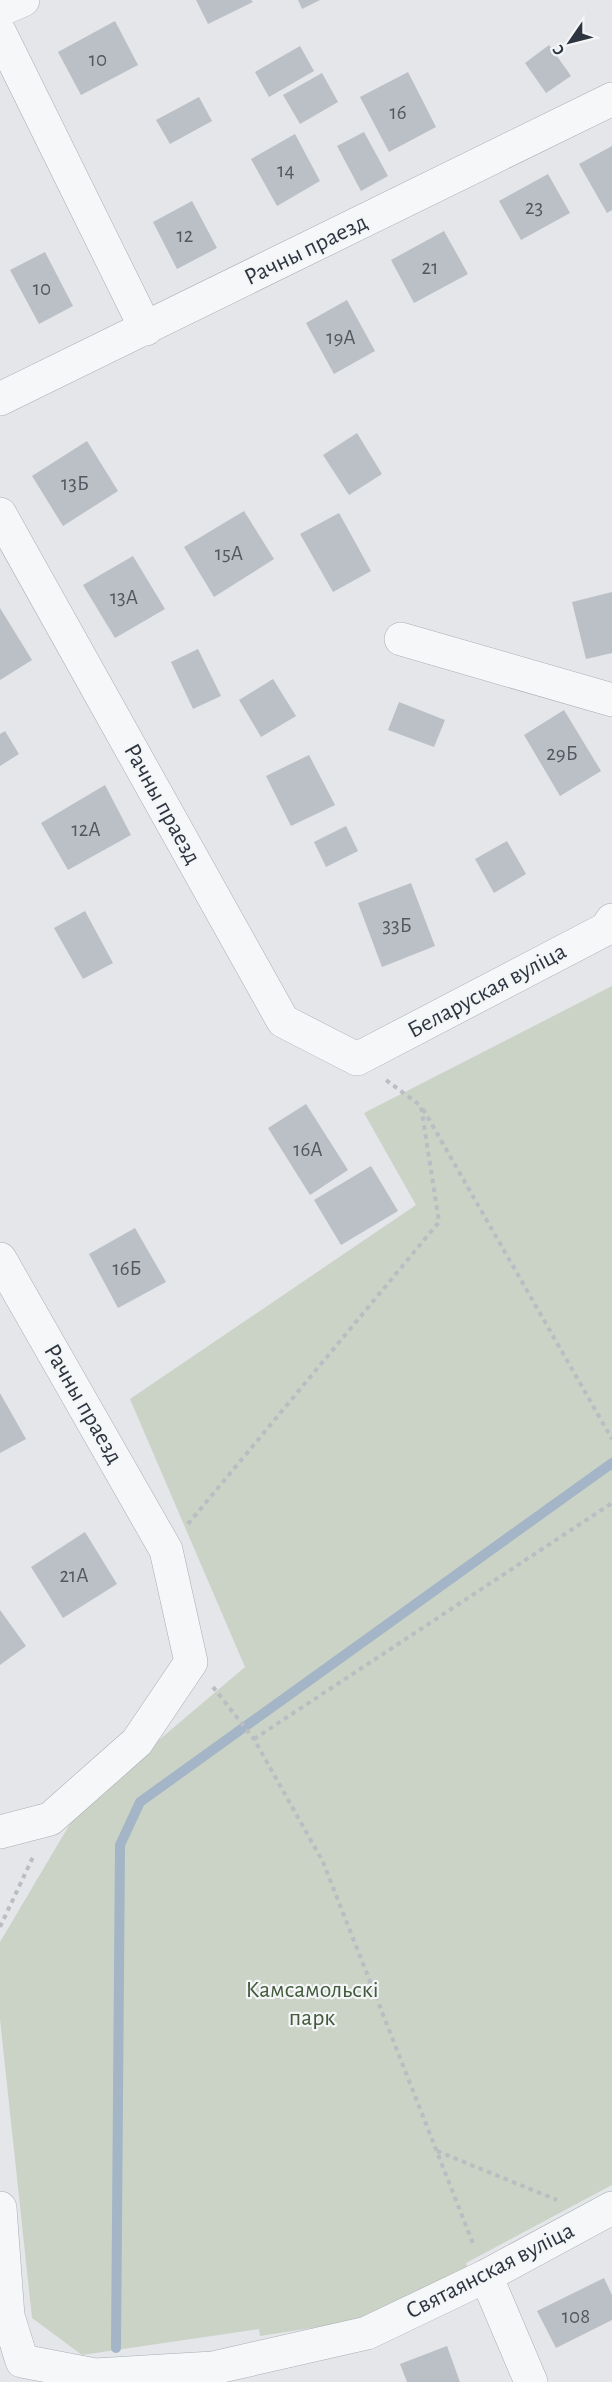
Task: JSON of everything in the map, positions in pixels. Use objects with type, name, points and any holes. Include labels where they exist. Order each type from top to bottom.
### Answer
[{"type":"street","points":[[0,10],[23,0]]},
{"type":"street","points":[[0,33],[146,328]]},
{"type":"street","name":"Рачны праезд","points":[[0,399],[612,99]]},
{"type":"street","name":"Рачны праезд","points":[[0,514],[284,1021],[357,1059]]},
{"type":"street","points":[[401,639],[612,700]]},
{"type":"street","name":"Беларуская вуліца","points":[[357,1059],[606,929],[612,920]]},
{"type":"street","name":"Рачны праезд","points":[[0,1259],[166,1550],[191,1662],[137,1742],[50,1819]]},
{"type":"street","points":[[0,1832],[50,1819]]},
{"type":"street","name":"Святаянская вуліца","points":[[0,2208],[9,2316],[22,2361],[95,2375],[213,2368],[367,2334],[486,2276],[604,2212]]},
{"type":"street","points":[[486,2276],[531,2382]]},
{"type":"path","points":[[357,1059],[421,1106],[612,1438]]},
{"type":"path","points":[[166,1550],[439,1222],[421,1106]]},
{"type":"path","points":[[254,1739],[612,1503]]},
{"type":"path","points":[[237,1715],[254,1739],[323,1862],[486,2276]]},
{"type":"path","points":[[0,1927],[50,1819]]},
{"type":"path","points":[[436,2150],[604,2212]]},
{"type":"green space","name":"Камсамольскі парк","points":[[612,986],[612,2185],[466,2263],[468,2269],[363,2320],[260,2336],[259,2329],[82,2355],[32,2318],[0,2019],[0,1942],[80,1807],[245,1667],[130,1399],[416,1205],[364,1113]]},
{"type":"building","points":[[196,0],[251,0],[253,2],[208,24]]},
{"type":"building","points":[[298,0],[320,0],[302,9]]},
{"type":"building","points":[[115,21],[138,65],[81,95],[58,52]]},
{"type":"building","points":[[549,45],[571,76],[546,93],[525,63]]},
{"type":"building","points":[[300,46],[314,71],[269,97],[255,72]]},
{"type":"building","points":[[408,72],[436,127],[389,152],[360,97]]},
{"type":"building","points":[[322,73],[338,102],[300,124],[283,95]]},
{"type":"building","points":[[199,97],[212,121],[170,144],[156,120]]},
{"type":"building","points":[[364,132],[388,176],[361,191],[337,146]]},
{"type":"building","points":[[295,134],[320,181],[277,206],[251,159]]},
{"type":"building","points":[[612,146],[612,210],[607,213],[579,164]]},
{"type":"building","points":[[548,174],[570,213],[521,240],[499,201]]},
{"type":"building","points":[[192,201],[217,248],[177,269],[153,222]]},
{"type":"building","points":[[444,231],[468,274],[414,303],[391,260]]},
{"type":"building","points":[[45,252],[73,306],[39,324],[10,270]]},
{"type":"building","points":[[347,300],[375,351],[334,374],[306,323]]},
{"type":"building","points":[[357,433],[382,474],[349,495],[323,455]]},
{"type":"building","points":[[87,441],[118,491],[63,526],[32,476]]},
{"type":"building","points":[[244,511],[274,559],[214,597],[184,547]]},
{"type":"building","points":[[339,513],[371,571],[333,592],[300,534]]},
{"type":"building","points":[[133,556],[165,609],[115,638],[83,585]]},
{"type":"building","points":[[612,592],[612,653],[586,659],[572,602]]},
{"type":"building","points":[[0,608],[32,660],[0,680]]},
{"type":"building","points":[[198,649],[221,696],[193,709],[171,662]]},
{"type":"building","points":[[273,679],[296,716],[261,737],[239,700]]},
{"type":"building","points":[[399,702],[445,720],[434,747],[388,730]]},
{"type":"building","points":[[564,710],[601,771],[560,796],[524,735]]},
{"type":"building","points":[[5,731],[19,754],[0,766],[0,734]]},
{"type":"building","points":[[309,755],[335,805],[291,826],[266,776]]},
{"type":"building","points":[[105,785],[131,835],[68,870],[41,823]]},
{"type":"building","points":[[346,826],[358,851],[326,867],[314,842]]},
{"type":"building","points":[[507,841],[526,874],[494,893],[475,859]]},
{"type":"building","points":[[411,883],[435,946],[382,967],[358,903]]},
{"type":"building","points":[[85,911],[113,963],[83,979],[54,928]]},
{"type":"building","points":[[306,1104],[348,1170],[310,1195],[268,1128]]},
{"type":"building","points":[[371,1166],[398,1211],[341,1245],[314,1200]]},
{"type":"building","points":[[135,1228],[166,1282],[118,1308],[89,1254]]},
{"type":"building","points":[[0,1393],[26,1439],[0,1453]]},
{"type":"building","points":[[85,1532],[117,1584],[63,1618],[31,1567]]},
{"type":"building","points":[[0,1610],[26,1646],[0,1665]]},
{"type":"building","points":[[604,2278],[612,2295],[612,2320],[556,2348],[537,2311]]},
{"type":"building","points":[[447,2346],[460,2382],[407,2382],[400,2364]]},
{"type":"waterway","points":[[116,2348],[120,1845],[140,1802],[612,1463]]}]
